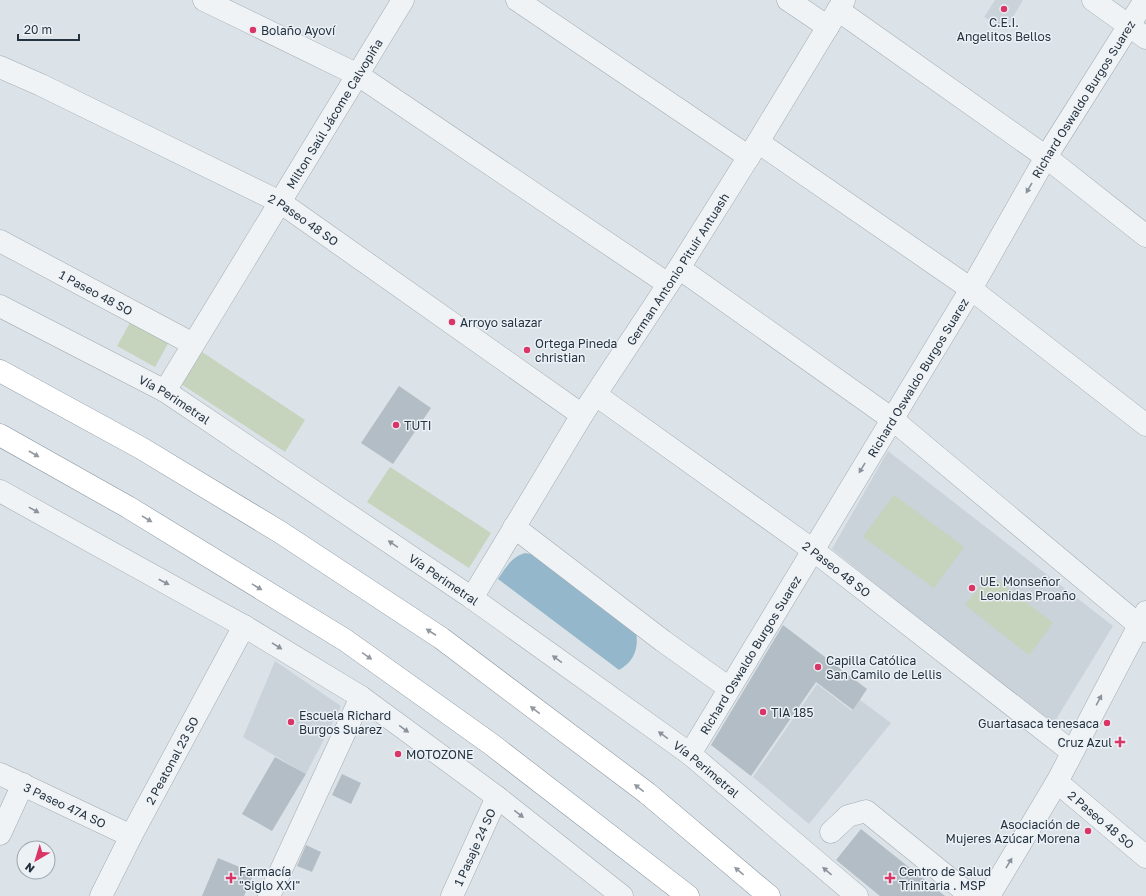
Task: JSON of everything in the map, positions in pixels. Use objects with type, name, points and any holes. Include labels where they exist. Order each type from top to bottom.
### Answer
[{"type":"highway","points":[[0,371],[141,448],[280,532],[440,638],[646,794],[769,896]]},
{"type":"highway","points":[[0,435],[128,507],[344,640],[491,744],[688,896]]},
{"type":"street","points":[[204,0],[358,75],[673,276],[892,419],[1144,622],[1057,782],[989,896]]},
{"type":"street","name":"Milton Saúl Jácome Calvopiña","points":[[165,391],[403,0]]},
{"type":"street","points":[[516,0],[971,289],[1146,425]]},
{"type":"street","points":[[788,0],[836,12],[1046,157],[1146,236]]},
{"type":"street","points":[[1093,0],[1138,32]]},
{"type":"street","name":"Richard Oswaldo Burgos Suarez","points":[[690,754],[971,289],[1046,157],[1138,32],[1145,0]]},
{"type":"street","name":"German Antonio Pituir Antuash","points":[[472,598],[582,415],[754,150],[836,12]]},
{"type":"street","name":"2 Paseo 48 SO","points":[[0,67],[41,85],[280,202],[582,415]]},
{"type":"street","name":"1 Paseo 48 SO","points":[[0,241],[193,344]]},
{"type":"street","name":"Vía Perimetral","points":[[0,306],[165,391],[472,598],[690,754],[857,896]]},
{"type":"street","name":"2 Paseo 48 SO","points":[[596,395],[813,550],[1072,752]]},
{"type":"street","points":[[1,494],[244,626],[361,697],[497,797],[621,895]]},
{"type":"street","points":[[514,527],[663,641],[729,688]]},
{"type":"street","name":"2 Peatonal 23 SO","points":[[101,896],[131,836],[244,626]]},
{"type":"street","points":[[269,896],[361,697]]},
{"type":"street","name":"3 Paseo 47A SO","points":[[0,774],[131,836]]},
{"type":"street","name":"2 Paseo 48 SO","points":[[1057,782],[1146,857]]},
{"type":"street","points":[[0,834],[23,784]]},
{"type":"street","name":"1 Pasaje 24 SO","points":[[452,896],[497,797]]},
{"type":"street","points":[[831,832],[848,816],[866,811],[971,896]]},
{"type":"shaded area","name":"C.E.I. Angelitos Bellos","points":[[995,0],[1023,0],[1006,29],[984,17]]},
{"type":"shaded area","name":"UE. Monseñor Leonidas Proaño","points":[[888,451],[1113,626],[1052,726],[832,549]]},
{"type":"shaded area","name":"Escuela Richard Burgos Suarez","points":[[275,661],[341,706],[306,774],[243,737]]},
{"type":"shaded area","points":[[817,684],[852,711],[860,700],[891,723],[809,824],[753,777]]},
{"type":"green space","points":[[132,319],[170,340],[155,367],[117,346]]},
{"type":"green space","points":[[202,352],[305,420],[285,452],[181,384]]},
{"type":"green space","points":[[390,467],[491,533],[469,568],[367,502]]},
{"type":"green space","points":[[894,495],[964,547],[934,588],[863,537]]},
{"type":"green space","points":[[990,574],[1053,623],[1029,655],[965,605]]},
{"type":"water","points":[[525,553],[536,555],[636,632],[636,649],[632,659],[624,667],[619,670],[498,579],[512,560]]},
{"type":"building","name":"TUTI","points":[[399,386],[431,408],[393,464],[361,443]]},
{"type":"building","name":"TIA 185","points":[[783,625],[867,689],[853,710],[816,682],[751,776],[711,745]]},
{"type":"building","points":[[275,757],[306,774],[272,831],[242,814]]},
{"type":"building","points":[[342,774],[361,783],[351,804],[332,795]]},
{"type":"building","name":"Centro de Salud Trinitaria . MSP","points":[[861,829],[945,896],[880,896],[836,860]]},
{"type":"building","points":[[306,845],[321,852],[312,872],[297,866]]},
{"type":"building","name":"Farmacía \"Siglo XXI\"","points":[[218,858],[254,873],[244,896],[202,896]]},
{"type":"place","name":"C.E.I. Angelitos Bellos","points":[[1004,9]]},
{"type":"place","name":"Bolaño Ayoví","points":[[253,30]]},
{"type":"place","name":"Arroyo salazar","points":[[452,322]]},
{"type":"place","name":"Ortega Pineda christian","points":[[527,350]]},
{"type":"place","name":"TUTI","points":[[396,425]]},
{"type":"place","name":"UE. Monseñor Leonidas Proaño","points":[[972,588]]},
{"type":"place","name":"Capilla Católica San Camilo de Lellis","points":[[818,667]]},
{"type":"place","name":"TIA 185","points":[[763,712]]},
{"type":"place","name":"Escuela Richard Burgos Suarez","points":[[291,722]]},
{"type":"place","name":"Guartasaca tenesaca","points":[[1107,723]]},
{"type":"place","name":"Cruz Azul","points":[[1120,742]]},
{"type":"place","name":"MOTOZONE","points":[[398,754]]},
{"type":"place","name":"Asociación de Mujeres Azúcar Morena","points":[[1088,831]]},
{"type":"place","name":"Farmacía \"Siglo XXI\"","points":[[231,878]]},
{"type":"place","name":"Centro de Salud Trinitaria . MSP","points":[[890,878]]}]
